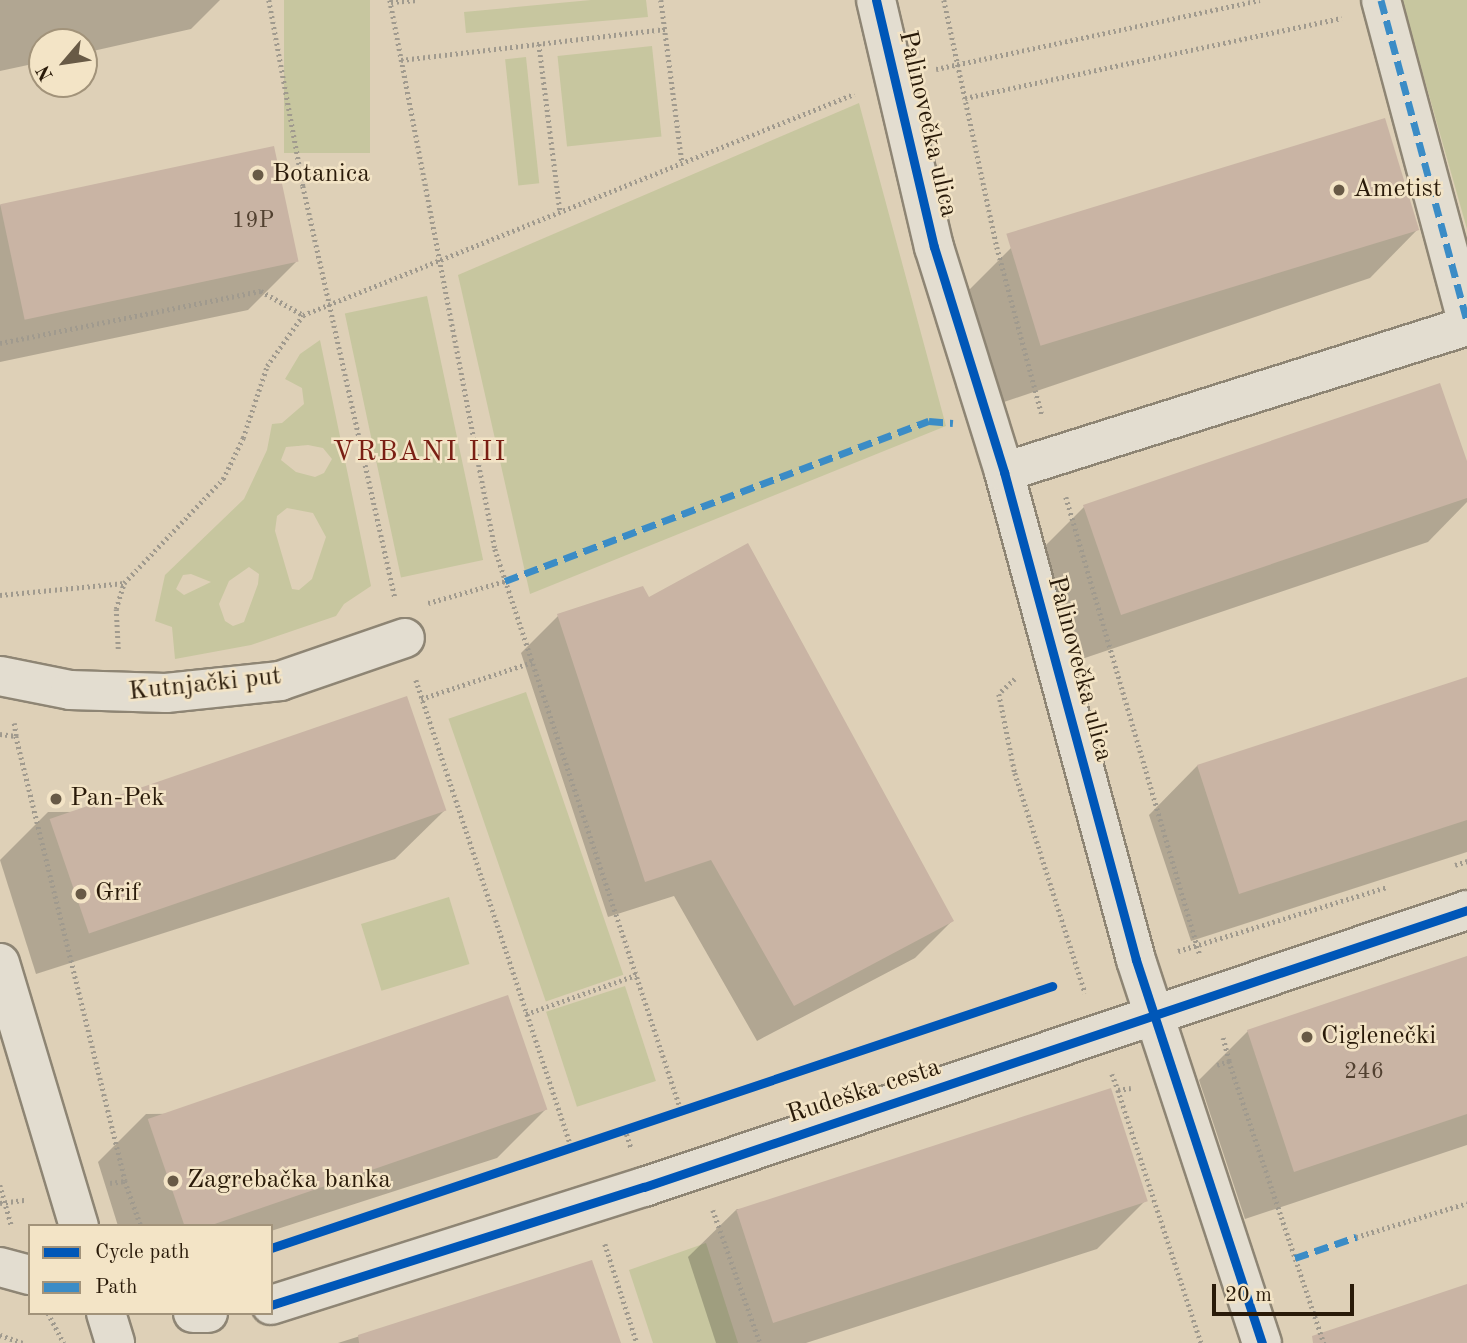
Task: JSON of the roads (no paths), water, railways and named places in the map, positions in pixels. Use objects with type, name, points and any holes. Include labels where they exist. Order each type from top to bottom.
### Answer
[{"type":"street","name":"Palinovečka ulica","points":[[876,0],[934,247],[1004,472],[1136,960],[1262,1343]]},
{"type":"street","points":[[1004,472],[1467,323],[1382,4]]},
{"type":"street","name":"Kutnjački put","points":[[0,676],[70,690],[166,693],[280,681],[401,625]]},
{"type":"street","name":"Rudeška cesta","points":[[273,1304],[1153,1018],[1467,910]]},
{"type":"street","points":[[0,963],[78,1224]]},
{"type":"street","points":[[0,1267],[28,1274]]},
{"type":"street","points":[[107,1315],[115,1343]]},
{"type":"place","name":"Botanica","points":[[258,175]]},
{"type":"place","name":"Ametist","points":[[1339,190]]},
{"type":"place","name":"Pan-Pek","points":[[56,799]]},
{"type":"place","name":"Grif","points":[[81,894]]},
{"type":"place","name":"Ciglenečki","points":[[1307,1037]]},
{"type":"place","name":"Zagrebačka banka","points":[[173,1181]]},
{"type":"district","name":"VRBANI III","points":[[420,453]]}]
